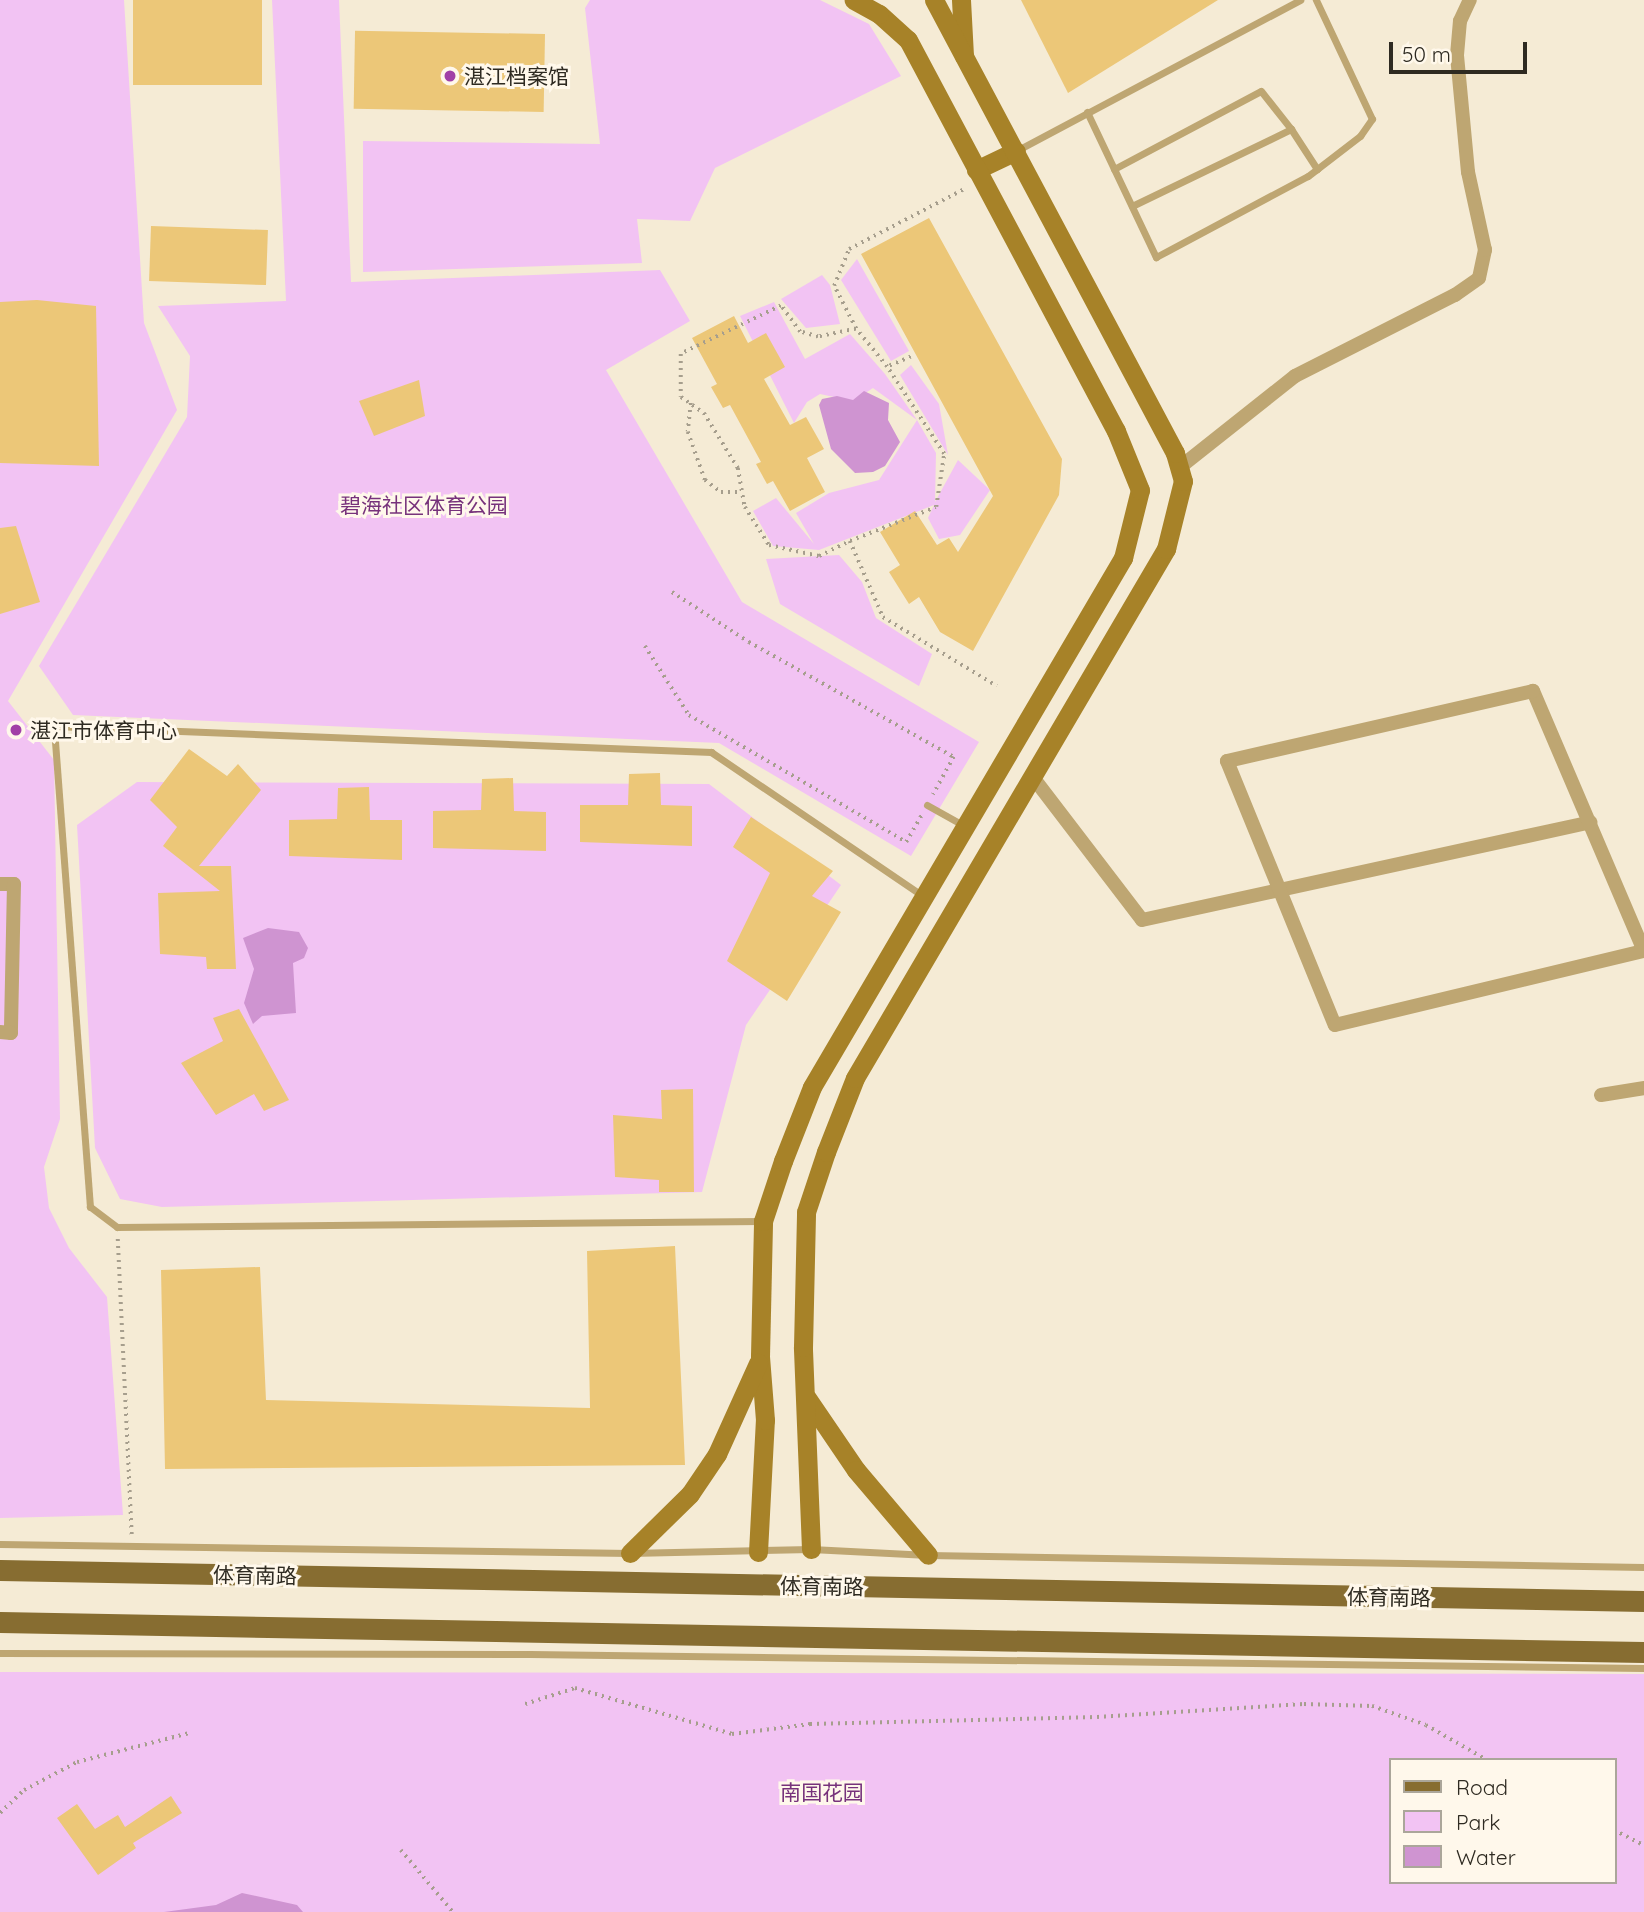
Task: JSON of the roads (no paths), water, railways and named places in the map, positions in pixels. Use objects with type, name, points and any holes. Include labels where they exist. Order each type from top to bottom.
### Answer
[{"type":"main road","name":"体育南路","points":[[0,1570],[1644,1601]]},
{"type":"main road","points":[[0,1622],[1644,1652]]},
{"type":"street","points":[[854,0],[908,40]]},
{"type":"street","points":[[758,1552],[765,1420],[760,1356],[763,1222],[812,1087],[1123,558],[1140,490],[1127,452],[972,178],[908,40],[886,0]]},
{"type":"street","points":[[811,1549],[806,1212],[826,1152],[855,1078],[1166,549],[1183,481],[1179,468],[1016,152],[964,64],[934,0]]},
{"type":"street","points":[[961,0],[964,64]]},
{"type":"street","points":[[1179,468],[1295,376],[1455,295],[1479,278],[1485,250],[1468,172],[1457,55],[1460,21],[1470,0]]},
{"type":"street","points":[[972,178],[1016,152]]},
{"type":"street","points":[[1533,691],[1590,822],[1644,951],[1335,1025],[1227,761],[1533,691]]},
{"type":"street","points":[[1032,776],[1142,920],[1590,822]]},
{"type":"street","points":[[0,884],[13,884],[11,1033],[0,1032]]},
{"type":"street","points":[[1601,1095],[1644,1088]]},
{"type":"street","points":[[630,1553],[690,1494],[717,1454],[760,1356]]},
{"type":"street","points":[[807,1398],[856,1470],[928,1555]]},
{"type":"lane","points":[[1016,152],[1300,0]]},
{"type":"lane","points":[[1087,113],[1156,257],[1317,169],[1360,136],[1372,119],[1316,0]]},
{"type":"lane","points":[[1114,169],[1261,91],[1291,129],[1317,169]]},
{"type":"lane","points":[[1132,206],[1291,129]]},
{"type":"lane","points":[[763,1222],[117,1227],[90,1207],[54,726],[711,752],[924,896]]},
{"type":"lane","points":[[927,805],[965,827]]},
{"type":"lane","points":[[0,1544],[630,1553],[811,1549],[928,1555],[1644,1567]]},
{"type":"lane","points":[[0,1653],[530,1654],[1644,1668]]},
{"type":"water","points":[[864,391],[889,403],[888,420],[900,442],[885,466],[873,472],[855,473],[831,449],[819,405],[822,399],[837,396],[853,400]]},
{"type":"water","points":[[268,928],[299,932],[308,948],[304,958],[293,963],[296,1013],[262,1016],[253,1024],[244,1003],[254,969],[243,938]]},
{"type":"water","points":[[242,1893],[297,1905],[303,1912],[164,1912],[216,1905]]},
{"type":"place","name":"湛江档案馆","points":[[450,76]]},
{"type":"place","name":"湛江市体育中心","points":[[16,730]]},
{"type":"park label","name":"碧海社区体育公园","points":[[424,505]]},
{"type":"park label","name":"南国花园","points":[[822,1792]]}]
